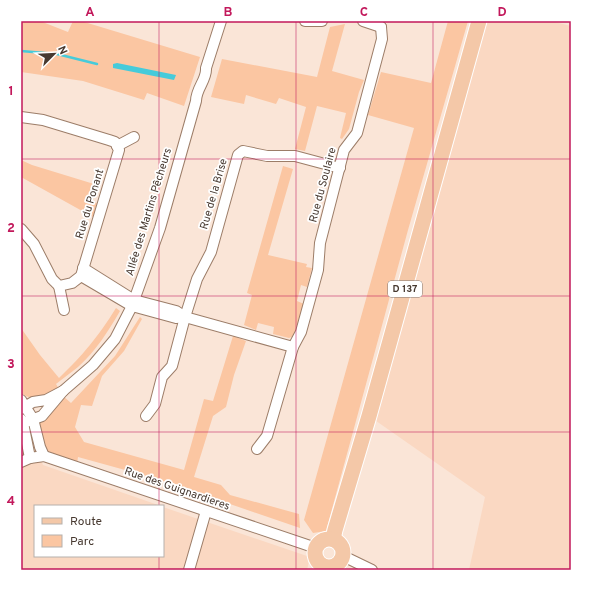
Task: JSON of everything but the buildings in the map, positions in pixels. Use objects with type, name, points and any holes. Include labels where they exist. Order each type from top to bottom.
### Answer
[{"type":"main road","name":"D 137","points":[[333,539],[369,416],[479,21]]},
{"type":"main road","points":[[325,539],[333,539],[340,544],[343,556],[338,563],[325,568],[316,557],[316,548],[321,541],[325,539]]},
{"type":"street","name":"Allée des Martins Pêcheurs","points":[[22,421],[42,416],[63,391],[93,365],[115,339],[133,303],[160,228],[196,101],[196,94],[206,75],[206,68],[221,21]]},
{"type":"street","points":[[305,21],[322,21]]},
{"type":"street","name":"Rue du Soulaire","points":[[257,449],[267,436],[292,347],[301,332],[318,270],[320,243],[344,150],[357,133],[382,39],[384,24],[363,21]]},
{"type":"street","points":[[21,116],[43,120],[109,140],[115,142],[117,146],[134,138]]},
{"type":"street","name":"Rue du Ponant","points":[[82,272],[118,154],[119,150],[117,146]]},
{"type":"street","name":"Rue de la Brise","points":[[146,416],[155,404],[162,377],[172,366],[197,279],[211,252],[238,155],[244,151],[267,156],[295,156],[340,168]]},
{"type":"street","points":[[21,229],[34,244],[52,279],[59,286],[64,310]]},
{"type":"street","points":[[59,286],[72,283],[82,272],[133,303],[176,318],[185,317],[292,347]]},
{"type":"street","name":"Allée des Martins Pêcheurs","points":[[22,405],[46,400],[63,391]]},
{"type":"street","points":[[22,405],[33,419],[40,447],[44,456]]},
{"type":"street","points":[[22,421],[25,460]]},
{"type":"street","name":"Rue des Guignardieres","points":[[25,460],[44,456],[316,548]]},
{"type":"street","points":[[189,570],[206,511]]},
{"type":"street","points":[[343,556],[372,570]]},
{"type":"shaded area","points":[[486,21],[551,21],[571,26],[571,570],[469,570],[485,497],[369,416]]},
{"type":"shaded area","points":[[21,423],[30,436],[43,465],[158,505],[34,505],[34,557],[164,557],[164,507],[310,557],[307,570],[21,570]]},
{"type":"green space","points":[[21,21],[40,21],[68,32],[73,21],[81,21],[200,57],[184,106],[147,93],[144,100],[83,81],[21,72]]},
{"type":"green space","points":[[448,21],[468,21],[408,230],[326,531],[313,533],[304,520],[414,128],[368,115],[381,72],[431,83]]},
{"type":"green space","points":[[345,24],[332,71],[364,80],[359,92],[349,129],[342,139],[340,138],[346,113],[317,106],[305,151],[295,149],[306,107],[279,98],[276,104],[246,95],[244,104],[211,97],[222,59],[317,77],[330,27]]},
{"type":"green space","points":[[21,160],[32,165],[94,184],[90,201],[97,203],[93,217],[21,177]]},
{"type":"green space","points":[[283,166],[293,169],[268,255],[307,264],[306,267],[312,268],[307,287],[301,285],[297,301],[304,304],[294,336],[289,338],[273,334],[274,327],[258,323],[256,330],[244,325],[252,295],[247,293]]},
{"type":"green space","points":[[116,308],[120,311],[102,340],[85,361],[56,384],[59,389],[45,396],[35,398],[25,396],[21,393],[21,328],[40,355],[59,378],[90,345]]},
{"type":"green space","points":[[140,317],[142,319],[124,351],[102,376],[92,406],[81,405],[75,427],[84,442],[184,470],[204,399],[213,401],[233,336],[246,341],[234,375],[226,407],[213,416],[194,477],[221,485],[230,495],[299,514],[300,528],[154,478],[78,457],[77,464],[49,452],[42,444],[39,434],[40,422],[63,396],[71,403],[115,356]]},
{"type":"water","points":[[117,63],[176,75],[174,80],[113,68],[113,64]]},
{"type":"waterway","points":[[21,51],[57,54],[97,64]]}]
